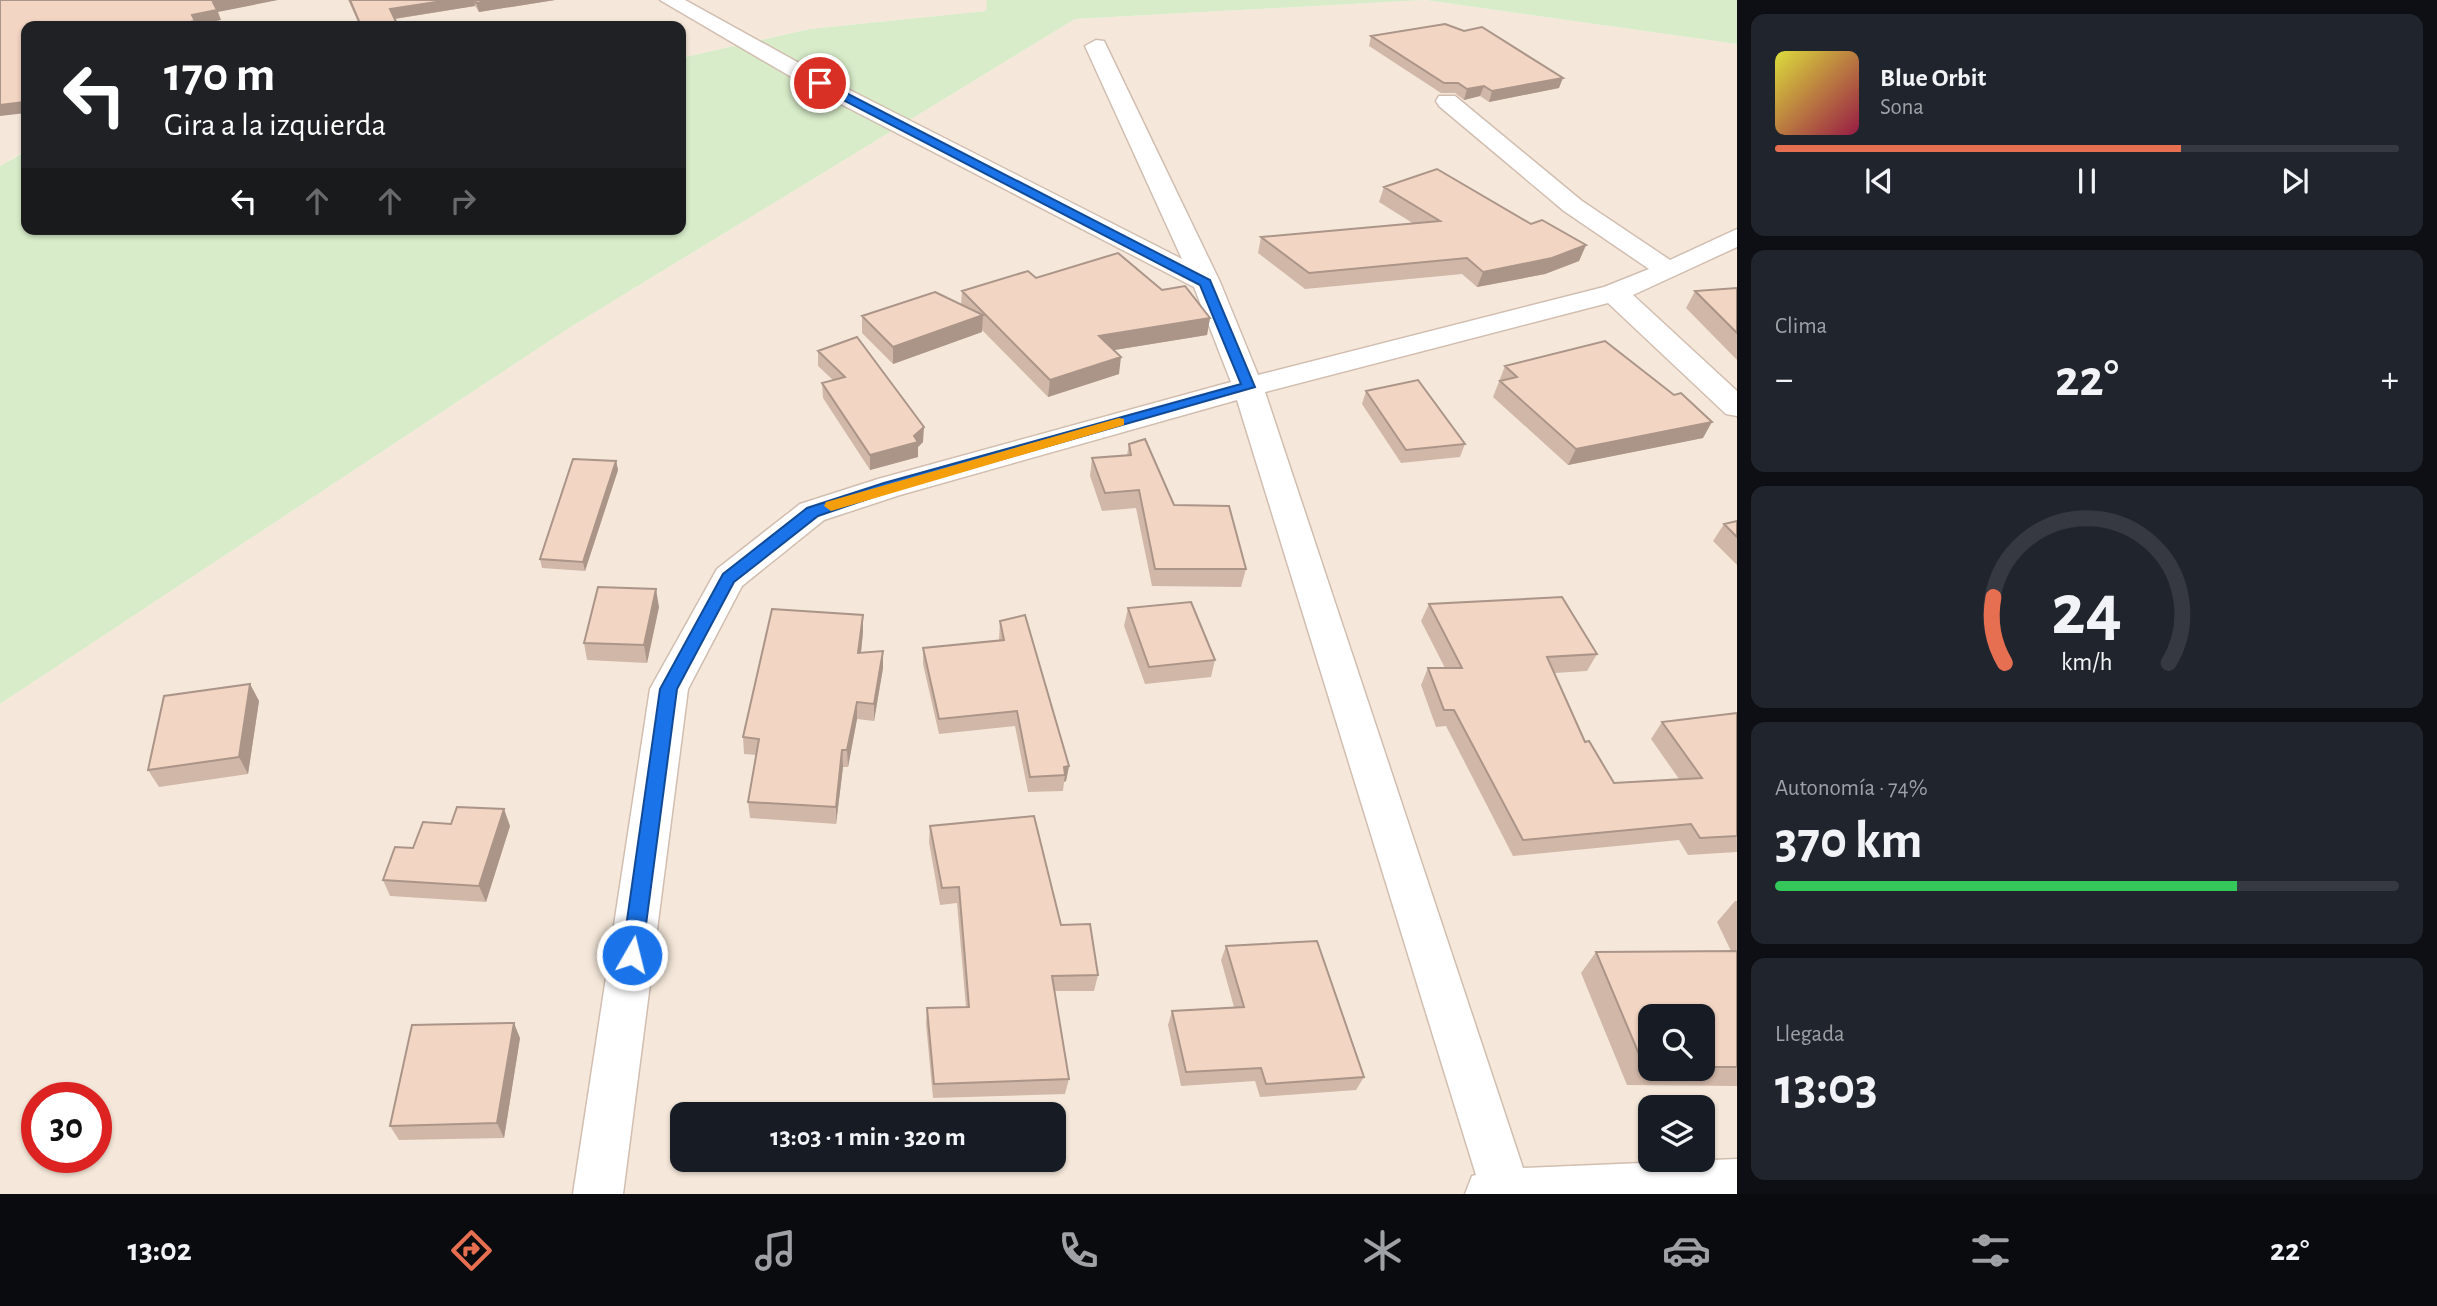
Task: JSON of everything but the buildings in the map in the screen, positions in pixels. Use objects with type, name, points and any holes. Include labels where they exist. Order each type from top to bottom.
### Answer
[{"type":"street","points":[[670,0],[820,83],[1206,282]]},
{"type":"street","points":[[1096,46],[1206,282],[1248,387],[1502,1193],[1737,1184]]},
{"type":"street","points":[[1447,101],[1573,206],[1668,271]]},
{"type":"street","points":[[598,1194],[669,689],[729,578],[812,512],[889,487],[1248,387],[1614,293],[1668,271],[1737,237]]},
{"type":"street","points":[[1614,293],[1737,407]]},
{"type":"shaded area","points":[[0,0],[987,0],[987,11],[810,29],[686,57],[686,21],[21,21],[21,153],[0,166]]},
{"type":"shaded area","points":[[1425,0],[1737,44],[1737,1194],[0,1194],[0,704],[569,328],[1075,19]]},
{"type":"green space","points":[[987,0],[1425,0],[1075,19],[569,328],[0,704],[0,166],[21,154],[21,235],[686,235],[686,57],[810,29],[986,11]]},
{"type":"green space","points":[[1425,0],[1737,0],[1737,44]]},
{"type":"slow traffic","points":[[831,506],[1119,422]]},
{"type":"route","points":[[632,955],[669,689],[729,578],[812,512],[889,487],[1248,387],[1206,282],[820,83]]}]
